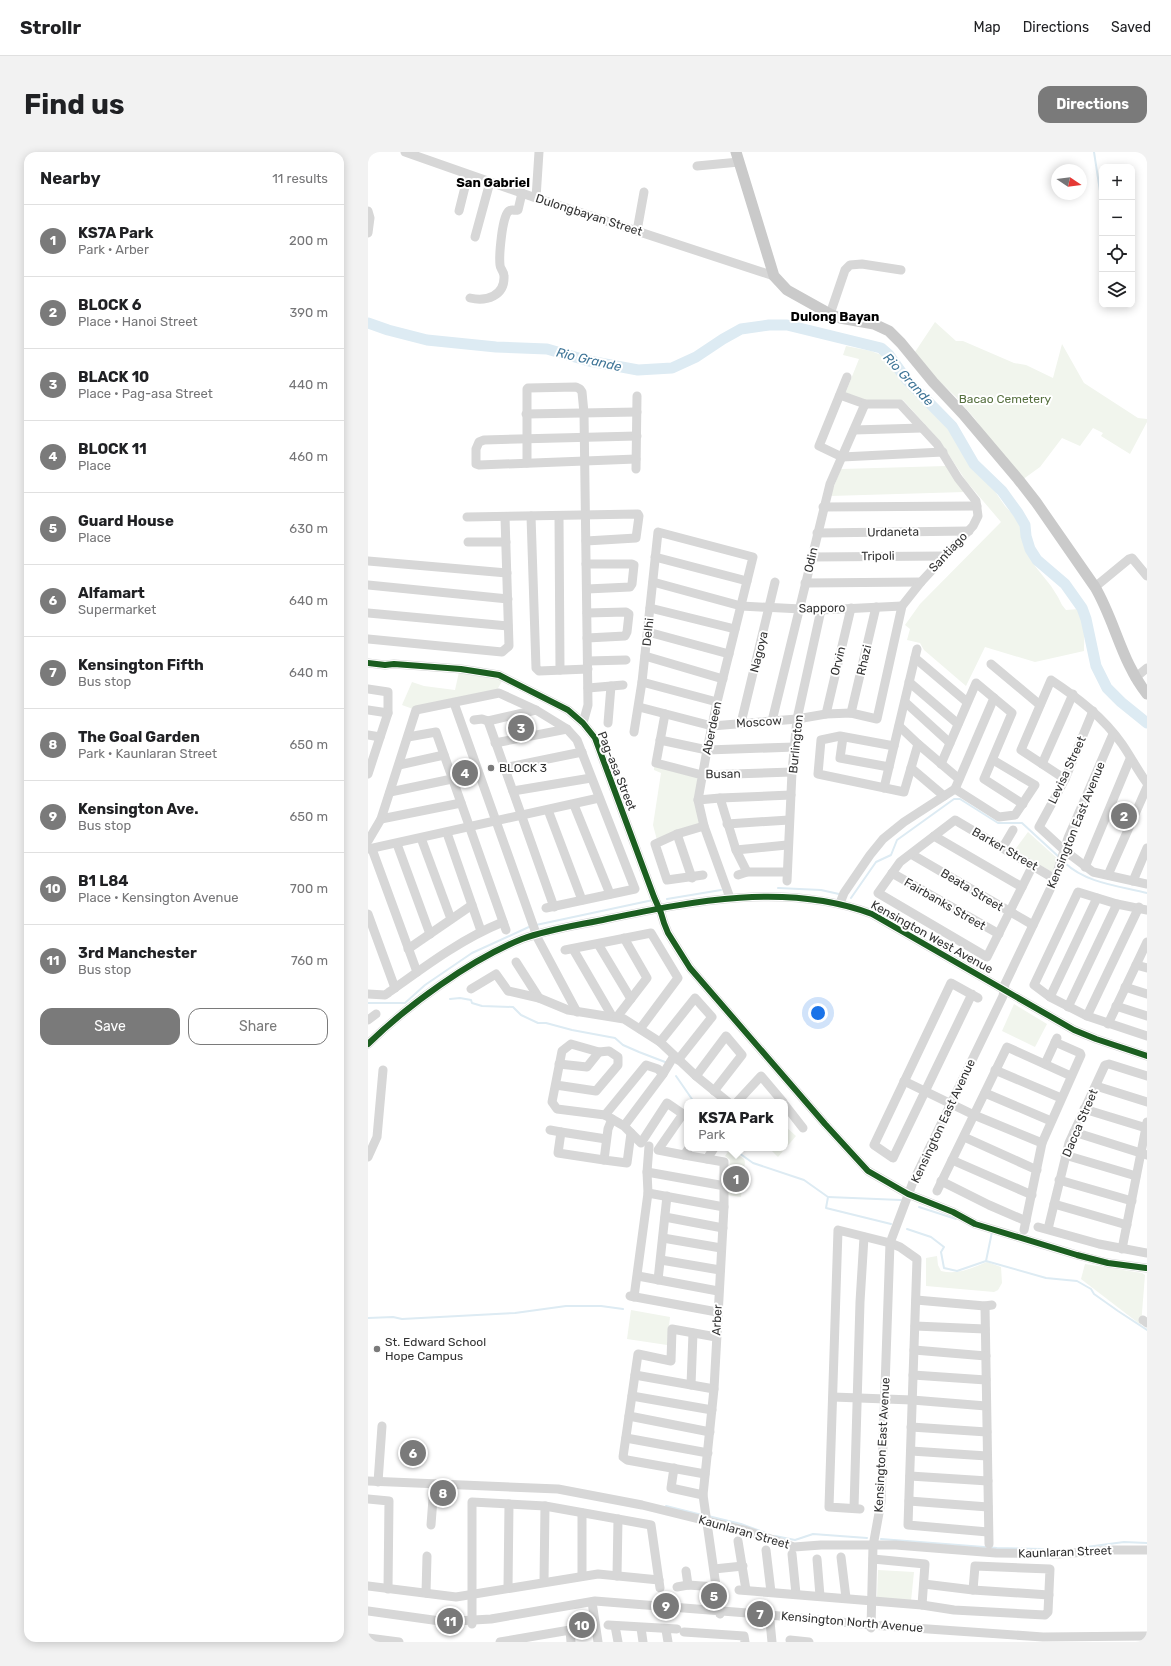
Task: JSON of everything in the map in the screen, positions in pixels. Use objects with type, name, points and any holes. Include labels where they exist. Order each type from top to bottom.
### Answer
[{"type":"main road","points":[[738,157],[774,276],[787,290],[830,314],[840,318],[874,324],[889,331],[902,343],[933,382],[963,414],[1036,502],[1095,587],[1135,678],[1147,694]]},
{"type":"street","name":"Dulongbayan Street","points":[[405,152],[425,156],[468,174],[536,198],[774,276]]},
{"type":"street","points":[[536,198],[539,152]]},
{"type":"street","points":[[697,166],[738,157]]},
{"type":"street","points":[[459,211],[468,174]]},
{"type":"street","points":[[475,237],[490,182]]},
{"type":"street","points":[[637,231],[644,192]]},
{"type":"street","points":[[470,298],[486,300],[494,296],[502,287],[504,275],[500,264],[502,229],[508,213],[510,211],[518,210],[522,193]]},
{"type":"street","points":[[368,211],[370,218],[368,233]]},
{"type":"street","points":[[830,314],[845,270],[850,265],[862,264],[901,270]]},
{"type":"street","points":[[847,377],[819,446],[842,457],[943,452]]},
{"type":"street","points":[[527,463],[526,392],[528,388],[576,387],[580,389],[582,392],[584,413],[588,665],[588,705],[583,723]]},
{"type":"street","points":[[824,507],[977,506],[974,497],[958,478],[943,452],[900,404],[865,404],[840,395]]},
{"type":"street","points":[[636,469],[637,396]]},
{"type":"street","name":"Odin","points":[[772,721],[817,532],[830,484],[865,404]]},
{"type":"street","points":[[526,414],[637,412]]},
{"type":"street","points":[[854,430],[922,428]]},
{"type":"street","points":[[636,459],[479,465],[476,464],[476,449],[479,442],[484,440],[637,436]]},
{"type":"street","name":"Santiago","points":[[877,719],[902,606],[921,582],[976,522],[978,516],[977,506]]},
{"type":"street","points":[[467,517],[638,514],[640,516],[636,538],[586,541]]},
{"type":"street","points":[[531,516],[536,665],[539,670],[560,670],[626,660]]},
{"type":"street","points":[[559,516],[560,670]]},
{"type":"street","points":[[368,639],[502,652],[509,646],[505,517]]},
{"type":"street","name":"Urdaneta","points":[[817,532],[969,530]]},
{"type":"street","name":"Delhi","points":[[634,732],[639,707],[648,632],[658,532],[753,557]]},
{"type":"street","points":[[468,542],[506,542]]},
{"type":"street","name":"Tripoli","points":[[812,557],[945,556]]},
{"type":"street","points":[[655,557],[747,581]]},
{"type":"street","name":"Aberdeen","points":[[730,898],[704,826],[698,800],[706,750],[753,557]]},
{"type":"street","points":[[1095,587],[1132,558],[1147,576]]},
{"type":"street","points":[[368,560],[507,573]]},
{"type":"street","points":[[586,564],[634,565],[632,584],[630,587],[587,589]]},
{"type":"street","name":"Sapporo","points":[[653,582],[741,606],[821,610],[902,606]]},
{"type":"street","name":"Nagoya","points":[[741,723],[770,608],[775,582]]},
{"type":"street","points":[[806,583],[921,582]]},
{"type":"street","points":[[368,585],[508,599]]},
{"type":"street","points":[[650,608],[735,629]]},
{"type":"street","name":"Orvin","points":[[826,714],[851,608]]},
{"type":"street","name":"Rhazi","points":[[851,713],[876,608]]},
{"type":"street","name":"Burlington","points":[[736,850],[743,874],[787,876],[787,846],[797,719],[821,610]]},
{"type":"street","points":[[587,613],[626,612],[629,614],[627,632],[625,636],[587,638]]},
{"type":"street","points":[[368,613],[508,626]]},
{"type":"street","points":[[648,632],[729,654]]},
{"type":"street","points":[[884,788],[916,653],[967,702]]},
{"type":"street","points":[[645,656],[723,679]]},
{"type":"street","name":"Pag-asa Street","points":[[368,663],[461,669],[499,675],[568,710],[583,723],[595,738],[668,933],[690,968],[768,1060],[868,1171],[908,1194],[953,1212],[975,1224],[1108,1263],[1146,1268]]},
{"type":"street","points":[[991,664],[1040,705]]},
{"type":"street","points":[[1135,678],[1147,668]]},
{"type":"street","points":[[1065,779],[1021,750],[1051,680],[1073,694],[1093,711],[1121,743],[1147,783]]},
{"type":"street","points":[[642,682],[717,702]]},
{"type":"street","points":[[909,682],[958,724]]},
{"type":"street","points":[[942,764],[976,683],[1012,713],[984,779],[1023,804]]},
{"type":"street","points":[[588,688],[623,685]]},
{"type":"street","points":[[608,723],[612,686]]},
{"type":"street","points":[[368,689],[388,692],[388,712],[380,737],[370,760],[368,774]]},
{"type":"street","points":[[417,972],[369,846],[381,820],[416,710],[499,693],[536,710],[567,729],[577,740],[635,889],[550,908],[522,816],[488,721]]},
{"type":"street","points":[[1042,764],[1073,694]]},
{"type":"street","points":[[840,903],[844,894],[870,855],[883,839],[904,822],[955,789],[994,698]]},
{"type":"street","points":[[905,702],[950,743]]},
{"type":"street","points":[[454,703],[540,944],[577,1012]]},
{"type":"street","points":[[639,707],[712,726]]},
{"type":"street","points":[[368,710],[388,712]]},
{"type":"street","points":[[474,720],[482,719],[488,721],[536,710]]},
{"type":"street","name":"Levisa Street","points":[[1064,850],[1039,827],[1065,779],[1093,711]]},
{"type":"street","name":"Moscow","points":[[712,726],[797,719],[826,714],[851,713],[877,719]]},
{"type":"street","points":[[665,714],[660,740],[706,750],[795,747]]},
{"type":"street","points":[[899,726],[959,778]]},
{"type":"street","points":[[496,743],[567,729]]},
{"type":"street","points":[[368,984],[370,994],[385,995],[417,972],[481,931],[504,926],[436,732],[408,737]]},
{"type":"street","name":"Kensington East Avenue","points":[[871,1626],[873,1541],[881,1502],[890,1243],[908,1194],[1003,996],[1004,990],[1033,925],[1056,879],[1068,838],[1113,734]]},
{"type":"street","points":[[368,735],[380,737]]},
{"type":"street","points":[[894,746],[843,737],[821,740],[818,774],[904,792],[918,744]]},
{"type":"street","points":[[843,737],[840,758],[889,767]]},
{"type":"street","name":"Busan","points":[[660,740],[656,763],[702,775],[792,772]]},
{"type":"street","points":[[504,768],[582,752]]},
{"type":"street","points":[[399,765],[444,755]]},
{"type":"street","points":[[1085,867],[1130,759]]},
{"type":"street","points":[[955,789],[999,817],[1015,815],[1035,786],[993,760]]},
{"type":"street","points":[[911,768],[944,796]]},
{"type":"street","points":[[513,791],[591,778]]},
{"type":"street","points":[[390,792],[452,779]]},
{"type":"street","points":[[1108,876],[1147,787]]},
{"type":"street","points":[[698,800],[791,795]]},
{"type":"street","points":[[369,846],[397,844],[599,798]]},
{"type":"street","points":[[720,798],[736,850],[787,846]]},
{"type":"street","points":[[381,820],[461,803]]},
{"type":"street","points":[[574,804],[610,894]]},
{"type":"street","points":[[548,810],[582,900]]},
{"type":"street","points":[[727,824],[789,820]]},
{"type":"street","name":"Barker Street","points":[[934,836],[955,820],[1056,879]]},
{"type":"street","points":[[703,875],[692,878],[667,880],[654,844],[677,834],[704,826]]},
{"type":"street","points":[[1002,847],[1013,830]]},
{"type":"street","points":[[447,832],[481,931]]},
{"type":"street","points":[[677,834],[692,878]]},
{"type":"street","points":[[1022,888],[934,836],[900,862],[878,893],[987,958],[1009,912],[1022,888],[1033,865]]},
{"type":"street","points":[[421,838],[451,919]]},
{"type":"street","points":[[397,844],[430,934]]},
{"type":"street","points":[[1134,880],[1147,848]]},
{"type":"street","points":[[1064,850],[1093,872],[1147,884]]},
{"type":"street","name":"Beata Street","points":[[911,854],[1033,925]]},
{"type":"street","name":"Fairbanks Street","points":[[892,873],[999,934]]},
{"type":"street","points":[[1087,1016],[1143,909],[1117,904],[1080,891],[1077,893],[1034,983],[1036,987],[1050,997],[1087,1016],[1147,1036]]},
{"type":"street","name":"Kensington West Avenue","points":[[368,1044],[408,1010],[467,968],[495,952],[537,934],[659,908],[730,898],[784,897],[815,899],[840,903],[872,914],[1082,1033],[1147,1056]]},
{"type":"street","points":[[1050,997],[1097,898]]},
{"type":"street","points":[[1068,1007],[1117,904]]},
{"type":"street","points":[[408,949],[472,905]]},
{"type":"street","points":[[368,914],[395,988]]},
{"type":"street","points":[[615,1017],[569,950],[651,933],[678,978],[640,1029]]},
{"type":"street","points":[[615,1017],[647,978],[624,938]]},
{"type":"street","points":[[1108,1024],[1147,942]]},
{"type":"street","points":[[598,944],[631,999]]},
{"type":"street","points":[[516,962],[539,998]]},
{"type":"street","points":[[1136,965],[1147,968]]},
{"type":"street","points":[[471,989],[496,974],[508,991],[539,998],[568,1010],[624,1019],[660,1042],[696,1076],[724,1099]]},
{"type":"street","points":[[951,983],[975,996],[893,1158],[874,1145],[904,1081],[951,983]]},
{"type":"street","points":[[1125,987],[1147,994]]},
{"type":"street","points":[[624,1126],[676,1058],[712,1018],[695,998],[660,1042]]},
{"type":"street","points":[[1116,1006],[1147,1016]]},
{"type":"street","points":[[368,1020],[376,1014]]},
{"type":"street","points":[[696,1076],[726,1036],[742,1055],[714,1091]]},
{"type":"street","points":[[941,1181],[1025,1226],[1042,1143],[1081,1055],[1080,1053],[1056,1040],[1045,1064]]},
{"type":"street","points":[[556,1085],[596,1091],[618,1065],[618,1058],[609,1051],[599,1052],[572,1044],[562,1051],[552,1102],[557,1109],[608,1117],[624,1126],[645,1145],[658,1150],[687,1152],[707,1159],[712,1151]]},
{"type":"street","points":[[937,1191],[1007,1047],[1071,1076]]},
{"type":"street","points":[[559,1064],[587,1067],[599,1052]]},
{"type":"street","name":"Dacca Street","points":[[1048,1229],[1065,1155],[1084,1109],[1105,1065],[1109,1064],[1147,1076]]},
{"type":"street","points":[[604,1160],[608,1117],[646,1065],[658,1069],[663,1074]]},
{"type":"street","points":[[368,1157],[377,1137],[383,1070]]},
{"type":"street","points":[[995,1070],[1061,1098]]},
{"type":"street","points":[[741,1099],[761,1076],[776,1099]]},
{"type":"street","points":[[904,1081],[974,1115],[1042,1143]]},
{"type":"street","points":[[1096,1086],[1147,1102]]},
{"type":"street","points":[[985,1092],[1051,1121]]},
{"type":"street","points":[[658,1150],[683,1114],[668,1103],[645,1145],[648,1193],[638,1276],[632,1297],[717,1312]]},
{"type":"street","points":[[788,1109],[803,1128]]},
{"type":"street","points":[[1084,1109],[1146,1125],[1144,1154],[1136,1176],[1122,1249]]},
{"type":"street","points":[[550,1130],[606,1139]]},
{"type":"street","points":[[561,1132],[558,1153],[627,1163],[631,1133]]},
{"type":"street","points":[[1074,1132],[1144,1154]]},
{"type":"street","points":[[964,1137],[1037,1170]]},
{"type":"street","points":[[1065,1155],[1136,1176]]},
{"type":"street","name":"Arber","points":[[707,1159],[724,1162],[725,1186],[718,1291],[714,1389],[703,1495],[719,1612]]},
{"type":"street","points":[[952,1160],[1032,1196]]},
{"type":"street","points":[[647,1172],[725,1186]]},
{"type":"street","points":[[1060,1180],[1132,1201]]},
{"type":"street","points":[[648,1193],[724,1207]]},
{"type":"street","points":[[658,1280],[667,1196]]},
{"type":"street","points":[[1054,1204],[1127,1225]]},
{"type":"street","points":[[665,1217],[723,1228]]},
{"type":"street","points":[[1038,1226],[1099,1244],[1147,1253]]},
{"type":"street","points":[[864,1237],[858,1398],[857,1508],[829,1507],[838,1230],[890,1243],[917,1259],[908,1525],[988,1532]]},
{"type":"street","points":[[663,1238],[721,1248]]},
{"type":"street","points":[[661,1260],[720,1270]]},
{"type":"street","points":[[638,1276],[718,1291]]},
{"type":"street","points":[[916,1300],[988,1306],[985,1330],[989,1544]]},
{"type":"street","points":[[915,1326],[985,1330]]},
{"type":"street","points":[[705,1474],[623,1458],[638,1354],[671,1361],[672,1329],[716,1337]]},
{"type":"street","points":[[691,1385],[693,1333]]},
{"type":"street","points":[[914,1350],[986,1356]]},
{"type":"street","points":[[635,1375],[714,1389]]},
{"type":"street","points":[[913,1375],[986,1380]]},
{"type":"street","points":[[632,1396],[712,1410]]},
{"type":"street","points":[[833,1397],[912,1400],[986,1406]]},
{"type":"street","points":[[629,1416],[710,1432]]},
{"type":"street","points":[[378,1482],[382,1426]]},
{"type":"street","points":[[911,1427],[987,1432]]},
{"type":"street","points":[[626,1438],[708,1453]]},
{"type":"street","points":[[911,1451],[987,1456]]},
{"type":"street","points":[[674,1468],[671,1488],[703,1495]]},
{"type":"street","points":[[910,1476],[988,1481]]},
{"type":"street","name":"Kaunlaran Street","points":[[368,1481],[434,1485],[558,1489],[707,1518],[794,1547],[873,1541],[996,1553],[1058,1554],[1100,1550],[1147,1550]]},
{"type":"street","points":[[431,1525],[434,1485]]},
{"type":"street","points":[[368,1500],[389,1501],[388,1589]]},
{"type":"street","points":[[909,1501],[988,1507]]},
{"type":"street","points":[[368,1586],[456,1597],[472,1594],[544,1582],[598,1574],[659,1584],[651,1525],[545,1506],[472,1502],[472,1594],[472,1622]]},
{"type":"street","points":[[508,1588],[509,1504]]},
{"type":"street","points":[[544,1582],[545,1506]]},
{"type":"street","points":[[582,1512],[582,1576]]},
{"type":"street","points":[[617,1576],[618,1519]]},
{"type":"street","points":[[738,1541],[742,1566],[742,1590],[922,1605],[954,1610],[1045,1615],[1048,1612],[1050,1569],[975,1566],[972,1590]]},
{"type":"street","points":[[766,1550],[771,1592]]},
{"type":"street","points":[[792,1554],[796,1594]]},
{"type":"street","points":[[426,1593],[428,1556]]},
{"type":"street","points":[[841,1556],[846,1598]]},
{"type":"street","points":[[817,1559],[820,1596]]},
{"type":"street","points":[[873,1559],[925,1564],[922,1605]]},
{"type":"street","points":[[714,1569],[742,1566]]},
{"type":"street","points":[[686,1571],[688,1585]]},
{"type":"street","points":[[924,1584],[972,1590],[1049,1595]]},
{"type":"street","points":[[677,1587],[688,1585],[716,1587]]},
{"type":"street","points":[[592,1602],[598,1642]]},
{"type":"street","name":"Kensington North Avenue","points":[[368,1611],[440,1621],[472,1622],[592,1602],[719,1612],[770,1613],[871,1626],[1043,1637],[1067,1638],[1147,1636]]},
{"type":"street","points":[[770,1613],[772,1642]]},
{"type":"street","points":[[618,1642],[612,1626],[681,1630],[720,1638],[744,1636],[745,1642]]},
{"type":"street","points":[[641,1628],[643,1642]]},
{"type":"street","points":[[500,1642],[570,1630],[572,1642]]},
{"type":"street","points":[[666,1630],[668,1642]]},
{"type":"street","points":[[693,1632],[695,1642]]},
{"type":"street","points":[[368,1638],[399,1642]]},
{"type":"street","points":[[790,1640],[804,1642]]},
{"type":"green space","name":"Bacao Cemetery","points":[[935,322],[956,341],[963,341],[1014,363],[1026,365],[1053,378],[1062,344],[1084,383],[1138,418],[1147,419],[1147,422],[1130,454],[1101,436],[1103,433],[1093,428],[1080,446],[1062,438],[1040,467],[1022,480],[1002,457],[975,419],[956,397],[935,377],[915,352]]},
{"type":"green space","points":[[846,346],[871,351],[884,356],[926,406],[949,426],[972,468],[990,484],[1005,506],[1021,523],[1023,539],[1035,566],[1051,586],[1062,605],[1066,610],[1079,609],[1084,624],[1084,651],[1035,662],[985,647],[966,686],[924,650],[920,643],[907,640],[910,629],[905,625],[920,604],[1001,522],[966,481],[939,440],[903,400],[863,402],[845,394],[859,359],[843,355]]},
{"type":"green space","points":[[946,466],[965,492],[830,496],[841,469]]},
{"type":"green space","points":[[459,672],[492,676],[502,681],[497,690],[413,709],[402,705],[412,682],[424,686],[455,690]]},
{"type":"green space","points":[[654,765],[697,777],[699,823],[657,840],[653,825],[661,773],[654,770]]},
{"type":"green space","points":[[1028,832],[1059,860],[1054,873],[1014,851]]},
{"type":"green space","points":[[1014,1004],[1047,1024],[1035,1047],[1002,1031]]},
{"type":"green space","points":[[788,1129],[796,1136],[788,1145]]},
{"type":"green space","points":[[729,1151],[733,1151],[744,1159],[745,1162],[741,1197],[727,1195],[730,1160],[725,1156]]},
{"type":"green space","points":[[772,1151],[783,1151],[778,1157]]},
{"type":"green space","points":[[937,1256],[938,1265],[941,1271],[953,1272],[970,1269],[987,1262],[1001,1267],[1002,1283],[998,1290],[994,1292],[926,1286],[926,1258]]},
{"type":"green space","points":[[1085,1264],[1142,1273],[1145,1275],[1141,1325],[1081,1279]]},
{"type":"green space","points":[[631,1310],[670,1317],[667,1345],[627,1339]]},
{"type":"green space","points":[[878,1570],[914,1572],[911,1601],[877,1598]]},
{"type":"waterway","points":[[1094,152],[1101,200]]},
{"type":"waterway","name":"Rio Grande","points":[[368,323],[427,340],[496,347],[547,349],[589,361],[638,370],[672,368],[696,357],[741,329],[769,325],[787,325],[881,348],[889,355],[906,379],[952,426],[974,464],[1002,491],[1018,513],[1025,525],[1026,536],[1030,549],[1037,560],[1065,584],[1082,608],[1086,619],[1096,666],[1107,688],[1121,702],[1147,723]]},
{"type":"waterway","points":[[851,898],[876,862],[891,855],[897,840],[954,799],[960,799],[998,823],[1022,823],[1059,857]]},
{"type":"waterway","points":[[1065,863],[1073,870],[1103,883],[1147,893]]},
{"type":"waterway","points":[[778,888],[821,890],[839,894]]},
{"type":"waterway","points":[[667,899],[721,890]]},
{"type":"waterway","points":[[536,925],[653,900]]},
{"type":"waterway","points":[[368,1003],[405,1003],[425,985],[472,953],[531,926]]},
{"type":"waterway","points":[[450,999],[460,998],[471,1000],[472,1003],[482,1006],[513,1007],[521,1015],[538,1023],[546,1023],[572,1030],[615,1038],[623,1045],[665,1062]]},
{"type":"waterway","points":[[676,1076],[692,1099]]},
{"type":"waterway","points":[[736,1151],[753,1163],[804,1180],[828,1197],[826,1208],[891,1224]]},
{"type":"waterway","points":[[828,1197],[901,1200]]},
{"type":"waterway","points":[[919,1207],[956,1219]]},
{"type":"waterway","points":[[907,1229],[931,1237],[944,1247],[941,1252],[944,1268],[957,1271],[986,1261],[1046,1278],[1077,1281],[1091,1289],[1094,1294],[1147,1330]]},
{"type":"waterway","points":[[986,1261],[992,1232]]},
{"type":"waterway","points":[[368,1318],[393,1317],[402,1319],[515,1313],[566,1306],[601,1306],[623,1309]]},
{"type":"waterway","points":[[666,1506],[702,1515]]},
{"type":"waterway","points":[[708,1516],[741,1524],[766,1533]]},
{"type":"waterway","points":[[775,1536],[795,1540],[813,1534],[867,1538]]},
{"type":"waterway","points":[[881,1539],[997,1548],[1043,1549]]},
{"type":"waterway","points":[[1079,1548],[1124,1542],[1147,1543]]},
{"type":"cycle path","points":[[368,663],[461,669],[499,675],[568,710],[583,723],[595,738],[668,933],[690,968],[825,1124],[868,1171],[908,1194],[953,1212],[975,1224],[1108,1263],[1146,1268]]},
{"type":"cycle path","points":[[368,1044],[402,1014],[440,985],[482,959],[522,939],[543,932],[673,906],[706,901],[773,897],[807,899],[840,904],[872,914],[1074,1030],[1147,1056]]},
{"type":"place","name":"BLACK 10","points":[[521,728]]},
{"type":"place","name":"BLOCK 3","points":[[491,768]]},
{"type":"place","name":"BLOCK 11","points":[[465,773]]},
{"type":"place","name":"BLOCK 6","points":[[1124,816]]},
{"type":"place","name":"KS7A Park","points":[[736,1179]]},
{"type":"place","name":"St. Edward School Hope Campus","points":[[377,1349]]},
{"type":"place","name":"Alfamart","points":[[413,1453]]},
{"type":"place","name":"The Goal Garden","points":[[443,1493]]},
{"type":"place","name":"Guard House","points":[[714,1596]]},
{"type":"place","name":"Kensington Ave.","points":[[666,1606]]},
{"type":"place","name":"Kensington Fifth","points":[[760,1614]]},
{"type":"place","name":"3rd Manchester","points":[[450,1621]]},
{"type":"place","name":"B1 L84","points":[[582,1625]]},
{"type":"district","name":"San Gabriel","points":[[493,182]]},
{"type":"district","name":"Dulong Bayan","points":[[835,316]]}]
